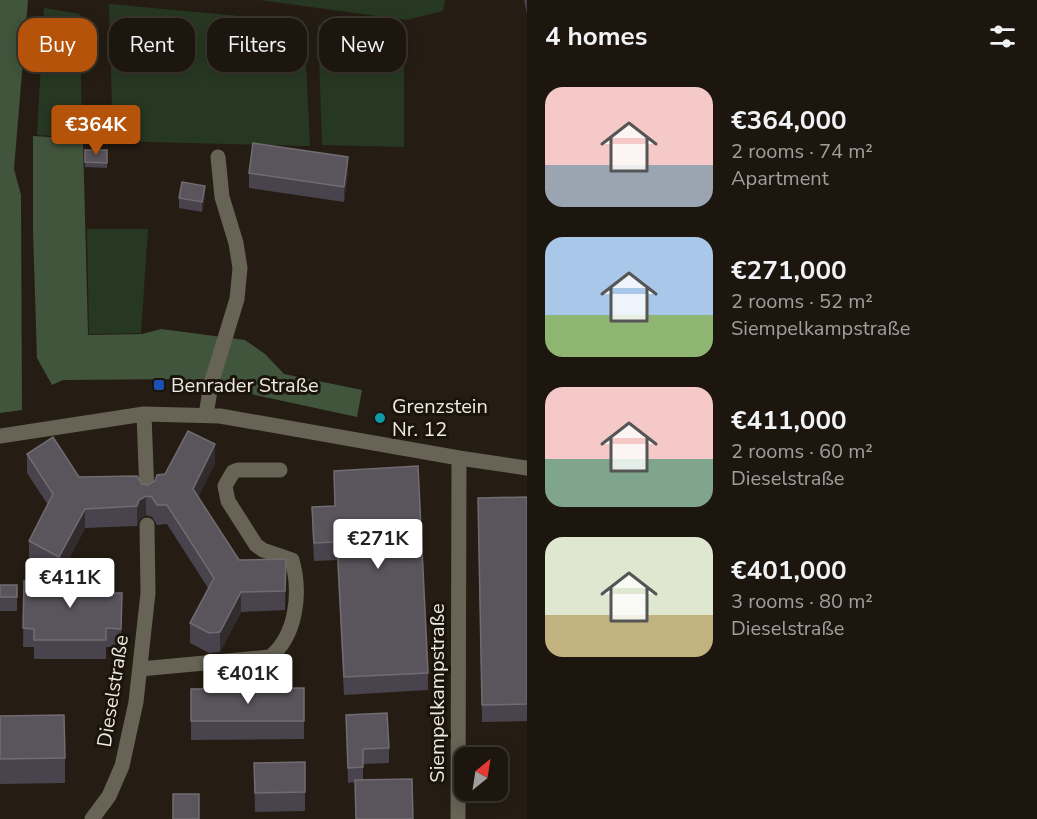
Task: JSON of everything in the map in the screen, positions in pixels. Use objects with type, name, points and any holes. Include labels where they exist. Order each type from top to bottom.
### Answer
[{"type":"street","points":[[206,415],[211,384],[237,299],[240,268],[236,243],[222,197],[218,157]]},
{"type":"street","points":[[144,414],[147,495]]},
{"type":"street","points":[[0,436],[144,414],[206,415],[459,459],[527,468]]},
{"type":"street","name":"Siempelkampstraße","points":[[458,819],[459,459]]},
{"type":"street","points":[[140,669],[270,657],[282,644],[291,627],[296,607],[292,560],[263,550],[256,545],[228,501],[225,486],[232,472],[238,470],[280,470]]},
{"type":"street","name":"Dieselstraße","points":[[92,819],[109,796],[122,766],[136,702],[148,593],[147,525]]},
{"type":"green space","points":[[0,0],[28,0],[27,18],[18,18],[18,72],[22,72],[14,169],[21,195],[22,410],[0,413]]},
{"type":"green space","points":[[260,0],[445,0],[443,11],[406,20],[406,18]]},
{"type":"green space","points":[[109,4],[261,18],[207,18],[207,72],[306,72],[310,146],[113,141],[111,72],[195,72],[195,18],[109,18]]},
{"type":"green space","points":[[44,8],[80,14],[80,18],[43,18]]},
{"type":"green space","points":[[40,72],[81,72],[82,138],[37,135]]},
{"type":"green space","points":[[320,72],[404,72],[404,147],[322,145]]},
{"type":"green space","points":[[33,136],[83,139],[88,335],[142,334],[161,329],[245,340],[265,354],[284,374],[362,390],[357,417],[182,379],[63,380],[52,385],[37,358]]},
{"type":"green space","points":[[87,229],[148,229],[141,333],[89,334]]},
{"type":"building","points":[[253,143],[348,157],[344,187],[249,173]]},
{"type":"building","points":[[85,150],[107,150],[107,163],[85,162]]},
{"type":"building","points":[[182,182],[205,186],[202,202],[179,198]]},
{"type":"building","points":[[188,431],[215,444],[193,489],[239,560],[286,559],[285,591],[241,592],[220,632],[209,633],[190,623],[214,578],[167,505],[157,505],[152,497],[146,496],[139,500],[137,506],[85,509],[59,557],[29,541],[53,494],[27,454],[53,437],[79,477],[137,476],[142,484],[148,485],[155,481],[157,475],[165,474]]},
{"type":"building","points":[[418,466],[428,673],[344,677],[337,542],[314,543],[312,507],[335,506],[334,471]]},
{"type":"building","points":[[527,497],[527,704],[482,705],[478,498]]},
{"type":"building","points":[[36,576],[64,576],[65,581],[105,580],[105,593],[122,593],[121,629],[106,628],[106,640],[34,640],[34,629],[23,628],[24,581],[36,581]]},
{"type":"building","points":[[0,585],[17,585],[17,597],[0,597]]},
{"type":"building","points":[[304,688],[304,721],[191,721],[191,689]]},
{"type":"building","points":[[387,713],[389,748],[363,749],[363,767],[348,768],[346,715]]},
{"type":"building","points":[[64,715],[65,758],[0,759],[0,716]]},
{"type":"building","points":[[305,762],[305,792],[255,793],[254,763]]},
{"type":"building","points":[[412,779],[413,819],[356,819],[355,780]]},
{"type":"building","points":[[173,794],[199,794],[199,819],[173,819]]},
{"type":"place","name":"Benrader Straße","points":[[159,385]]},
{"type":"place","name":"Grenzstein Nr. 12","points":[[380,418]]}]
